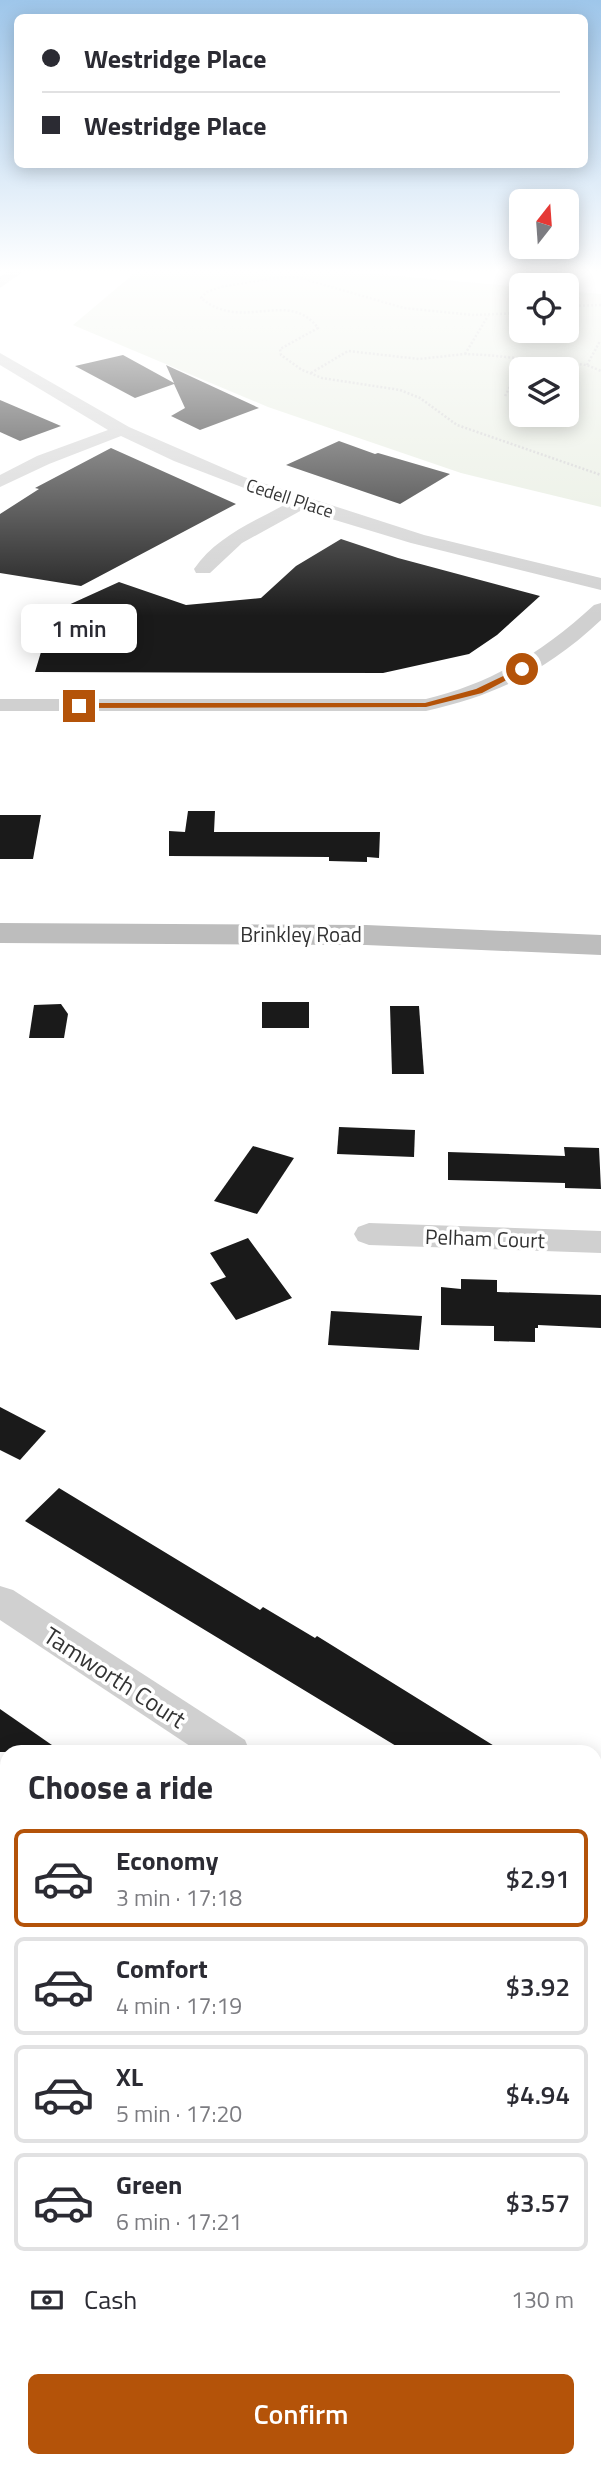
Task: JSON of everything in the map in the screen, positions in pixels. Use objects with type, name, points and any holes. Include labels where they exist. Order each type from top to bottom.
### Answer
[{"type":"main road","name":"Brinkley Road","points":[[0,933],[366,935],[601,945]]},
{"type":"street","name":"Cedell Place","points":[[48,386],[122,430],[237,480],[445,547],[601,584]]},
{"type":"street","points":[[0,482],[43,460],[122,430]]},
{"type":"street","points":[[203,569],[211,558],[229,544],[302,503]]},
{"type":"street","points":[[0,705],[426,705],[479,691],[537,661],[570,638],[601,609]]},
{"type":"street","name":"Pelham Court","points":[[369,1234],[601,1242]]},
{"type":"street","name":"Tamworth Court","points":[[0,1601],[220,1745]]},
{"type":"path","points":[[371,386],[400,390],[419,398],[457,425],[601,475]]},
{"type":"path","points":[[505,396],[509,389]]},
{"type":"shaded area","points":[[218,386],[509,386],[509,427],[579,427],[579,386],[601,386],[601,507],[461,473],[268,407]]},
{"type":"building","points":[[113,386],[168,386],[135,398]]},
{"type":"building","points":[[175,386],[212,386],[259,408],[200,430],[171,416],[185,408]]},
{"type":"building","points":[[0,400],[61,426],[20,441],[0,432]]},
{"type":"building","points":[[339,441],[375,454],[450,474],[400,504],[286,465]]},
{"type":"building","points":[[111,448],[236,504],[81,586],[0,573],[0,514],[39,489],[35,488]]},
{"type":"building","points":[[341,539],[398,558],[540,596],[497,635],[469,654],[383,673],[35,672],[53,612],[119,582],[186,605],[261,598],[296,566]]},
{"type":"building","points":[[188,811],[215,811],[214,832],[380,832],[379,858],[367,857],[367,862],[329,861],[329,857],[169,856],[169,831],[185,832]]},
{"type":"building","points":[[0,815],[41,815],[33,859],[0,859]]},
{"type":"building","points":[[262,1002],[309,1002],[309,1028],[262,1028]]},
{"type":"building","points":[[61,1004],[68,1014],[64,1038],[29,1038],[34,1005]]},
{"type":"building","points":[[390,1006],[419,1006],[424,1074],[392,1074]]},
{"type":"building","points":[[339,1127],[415,1130],[414,1157],[337,1154]]},
{"type":"building","points":[[253,1146],[294,1158],[257,1214],[214,1201]]},
{"type":"building","points":[[564,1147],[599,1148],[601,1189],[565,1188],[565,1183],[448,1180],[448,1152],[565,1156]]},
{"type":"building","points":[[248,1238],[292,1298],[236,1320],[210,1283],[226,1277],[210,1253]]},
{"type":"building","points":[[461,1279],[497,1280],[497,1292],[601,1295],[601,1328],[538,1325],[538,1328],[535,1328],[535,1342],[494,1341],[494,1326],[441,1325],[441,1287],[461,1289]]},
{"type":"building","points":[[331,1311],[422,1316],[419,1350],[328,1345]]},
{"type":"building","points":[[0,1407],[46,1431],[20,1460],[0,1450]]},
{"type":"building","points":[[59,1488],[260,1610],[263,1607],[315,1638],[317,1636],[493,1745],[394,1745],[25,1521]]},
{"type":"building","points":[[0,1709],[52,1745],[0,1745]]},
{"type":"route","points":[[79,706],[426,705],[479,691],[522,669]]}]
